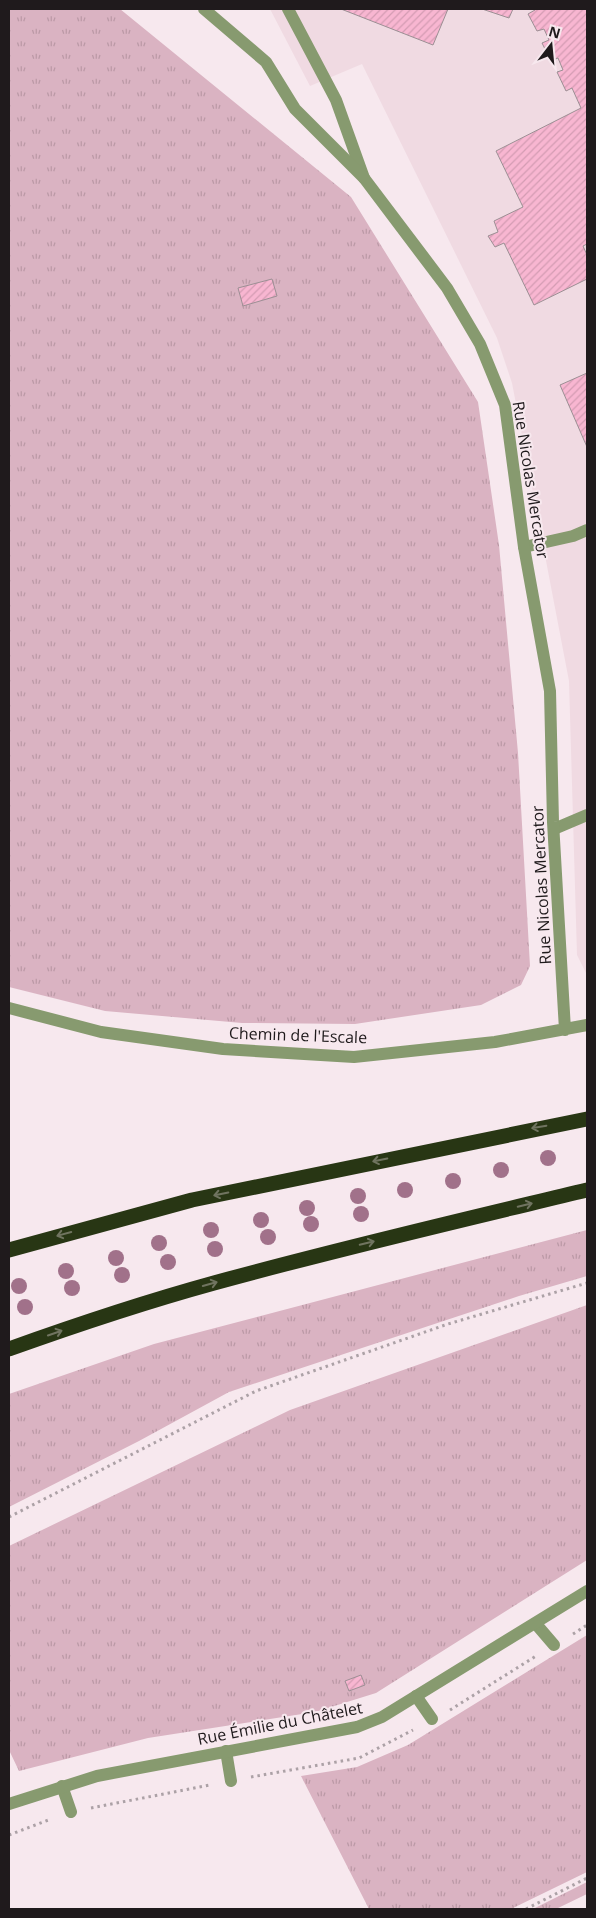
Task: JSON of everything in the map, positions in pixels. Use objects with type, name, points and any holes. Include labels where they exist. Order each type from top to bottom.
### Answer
[{"type":"highway","points":[[9,1250],[192,1200],[587,1118]]},
{"type":"highway","points":[[9,1349],[56,1332],[212,1283],[587,1190]]},
{"type":"street","name":"Rue Nicolas Mercator","points":[[204,9],[266,62],[295,109],[364,178],[447,288],[480,344],[505,405],[524,547],[550,691],[554,829],[565,1030]]},
{"type":"street","points":[[288,9],[336,100],[364,178]]},
{"type":"street","points":[[524,547],[573,536],[587,530]]},
{"type":"street","points":[[554,829],[587,815]]},
{"type":"street","name":"Chemin de l'Escale","points":[[9,1008],[101,1032],[223,1048],[354,1057],[495,1042],[587,1026]]},
{"type":"street","name":"Rue Émilie du Châtelet","points":[[9,1804],[97,1776],[357,1727],[382,1717],[587,1591]]},
{"type":"street","points":[[536,1624],[554,1646]]},
{"type":"street","points":[[416,1696],[432,1719]]},
{"type":"street","points":[[226,1751],[232,1781]]},
{"type":"street","points":[[62,1786],[71,1812]]},
{"type":"path","points":[[9,1517],[256,1391],[448,1324],[587,1283]]},
{"type":"path","points":[[526,1909],[587,1878]]},
{"type":"shaded area","points":[[270,9],[587,9],[587,975],[577,955],[569,681],[512,383],[497,338],[362,64],[310,86]]},
{"type":"green space","points":[[9,9],[120,9],[351,197],[478,402],[499,545],[518,753],[530,966],[521,985],[481,1005],[355,1024],[242,1023],[105,1011],[9,987]]},
{"type":"green space","points":[[587,1230],[587,1276],[519,1296],[229,1392],[139,1441],[9,1507],[9,1394],[154,1344]]},
{"type":"green space","points":[[587,1305],[587,1560],[376,1693],[315,1712],[148,1738],[19,1771],[9,1750],[9,1546],[290,1410]]},
{"type":"green space","points":[[587,1635],[587,1872],[511,1909],[369,1909],[301,1776],[357,1767],[408,1745]]},
{"type":"green space","points":[[587,1882],[587,1894],[556,1909],[533,1909]]},
{"type":"building","points":[[341,9],[448,9],[433,45]]},
{"type":"building","points":[[482,9],[513,9],[509,18]]},
{"type":"building","points":[[534,9],[587,9],[587,244],[583,246],[587,255],[587,279],[534,305],[504,243],[495,247],[488,236],[498,232],[494,221],[523,207],[496,151],[581,108],[572,88],[566,91],[557,72],[563,70],[558,58],[551,61],[542,43],[549,40],[544,29],[537,31],[528,14]]},
{"type":"building","points":[[272,279],[277,296],[243,306],[238,288]]},
{"type":"building","points":[[587,373],[587,447],[560,385]]},
{"type":"building","points":[[361,1675],[365,1685],[349,1691],[345,1681]]}]
